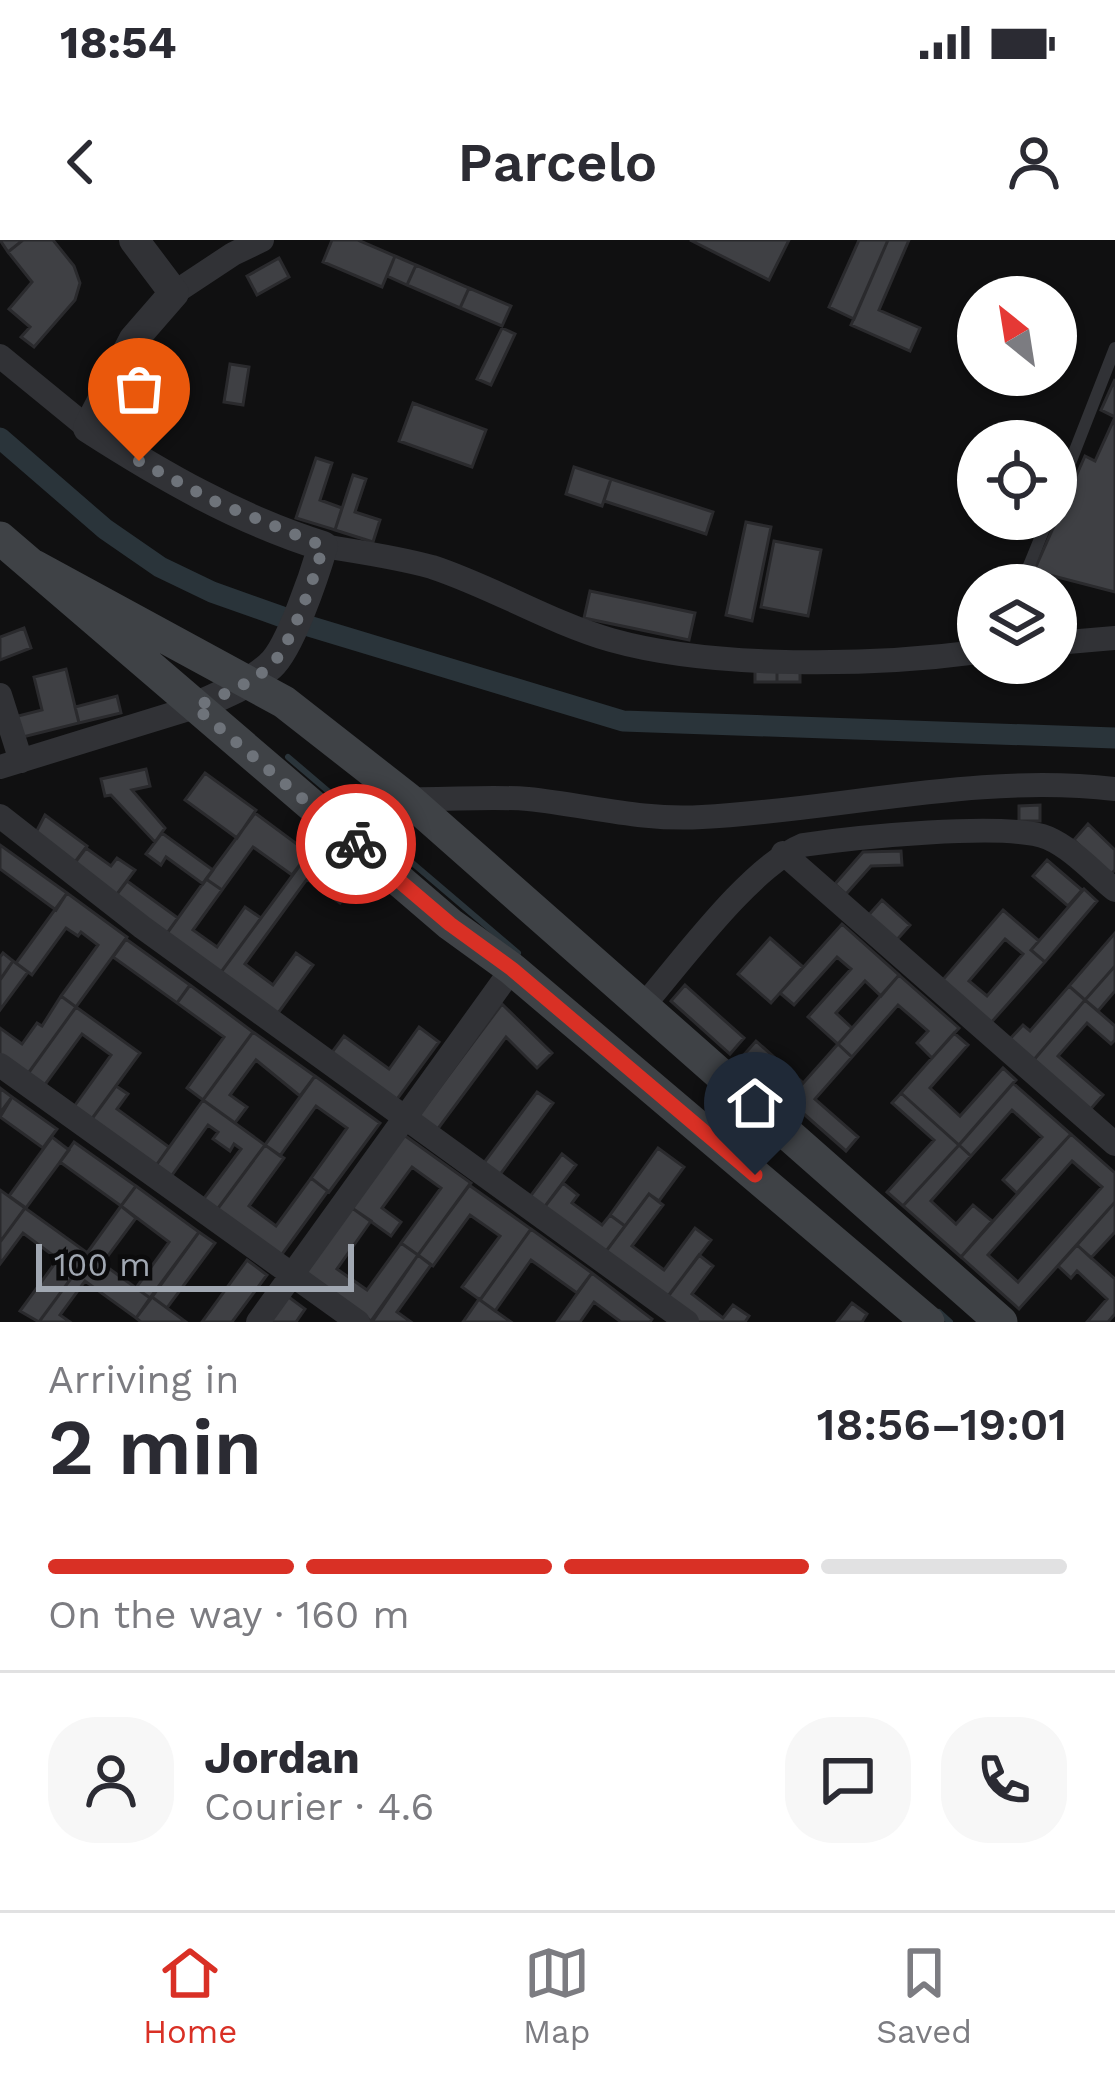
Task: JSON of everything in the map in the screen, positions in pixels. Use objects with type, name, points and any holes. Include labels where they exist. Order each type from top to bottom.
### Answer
[{"type":"main road","points":[[0,538],[450,924],[512,969],[928,1322]]},
{"type":"main road","points":[[34,566],[251,681],[408,799],[1000,1322]]},
{"type":"street","points":[[134,240],[174,293]]},
{"type":"street","points":[[88,428],[134,339],[174,293],[262,240]]},
{"type":"street","points":[[0,356],[88,428],[216,502],[323,546],[431,567],[573,626],[654,649],[738,659],[915,660],[957,655]]},
{"type":"street","points":[[0,695],[10,764],[195,707],[251,681],[278,659],[323,546]]},
{"type":"street","points":[[1077,641],[1115,638]]},
{"type":"street","points":[[408,799],[529,800],[636,818],[703,818],[923,791],[1050,786],[1115,789]]},
{"type":"street","points":[[0,816],[142,927],[687,1322]]},
{"type":"street","points":[[643,1006],[737,898],[783,854],[803,845],[1028,832],[1066,849],[1115,890]]},
{"type":"street","points":[[783,854],[1115,1144]]},
{"type":"street","points":[[258,1322],[512,969]]},
{"type":"street","points":[[0,1065],[358,1322]]},
{"type":"lane","points":[[1077,445],[1115,348]]},
{"type":"building","points":[[0,240],[23,240],[8,252]]},
{"type":"building","points":[[23,240],[53,240],[74,266],[80,283],[75,300],[34,347],[21,337],[30,327],[9,309],[32,282],[8,252]]},
{"type":"building","points":[[332,240],[358,240],[395,256],[382,287],[323,262]]},
{"type":"building","points":[[690,240],[789,240],[769,280]]},
{"type":"building","points":[[859,240],[888,240],[854,319],[829,307]]},
{"type":"building","points":[[888,240],[909,240],[879,310],[920,328],[910,351],[851,325]]},
{"type":"building","points":[[395,256],[416,265],[407,285],[387,276]]},
{"type":"building","points":[[279,258],[289,277],[257,295],[247,276]]},
{"type":"building","points":[[416,265],[469,288],[460,308],[407,285]]},
{"type":"building","points":[[469,288],[511,306],[502,326],[460,308]]},
{"type":"building","points":[[502,328],[515,334],[491,385],[477,379]]},
{"type":"building","points":[[230,364],[249,367],[243,405],[224,402]]},
{"type":"building","points":[[1115,379],[1115,417],[1101,410]]},
{"type":"building","points":[[413,403],[486,430],[472,467],[399,441]]},
{"type":"building","points":[[1115,417],[1115,592],[1077,582],[1077,564],[1037,564],[1048,540],[1077,540],[1077,474],[1085,456],[1095,461]]},
{"type":"building","points":[[316,458],[332,463],[320,500],[342,508],[335,530],[296,518]]},
{"type":"building","points":[[574,467],[611,479],[602,506],[566,494]]},
{"type":"building","points":[[353,475],[366,479],[355,512],[380,520],[373,542],[335,530]]},
{"type":"building","points":[[611,479],[713,512],[706,534],[604,501]]},
{"type":"building","points":[[746,522],[771,527],[752,621],[726,615]]},
{"type":"building","points":[[774,541],[821,550],[808,616],[761,607]]},
{"type":"building","points":[[590,591],[695,613],[689,640],[584,618]]},
{"type":"building","points":[[24,628],[31,648],[0,660],[0,637]]},
{"type":"building","points":[[755,667],[777,667],[777,682],[755,682]]},
{"type":"building","points":[[777,667],[800,667],[800,682],[777,682]]},
{"type":"building","points":[[66,669],[79,723],[15,739],[10,718],[42,710],[34,677]]},
{"type":"building","points":[[117,696],[121,713],[79,723],[75,707]]},
{"type":"building","points":[[146,769],[150,786],[132,790],[165,828],[155,842],[111,795],[105,796],[101,779]]},
{"type":"building","points":[[205,773],[256,810],[237,838],[185,800]]},
{"type":"building","points":[[1040,805],[1040,821],[1019,821],[1019,806]]},
{"type":"building","points":[[255,813],[309,853],[292,875],[253,847],[222,890],[206,879]]},
{"type":"building","points":[[45,815],[87,846],[72,866],[33,838]]},
{"type":"building","points":[[1088,824],[1115,850],[1115,870],[1110,875],[1074,840]]},
{"type":"building","points":[[162,833],[213,870],[203,884],[166,857],[161,865],[146,854]]},
{"type":"building","points":[[0,845],[67,893],[56,910],[0,869]]},
{"type":"building","points":[[86,848],[111,866],[117,858],[135,870],[114,898],[71,868]]},
{"type":"building","points":[[901,851],[902,865],[871,866],[846,894],[835,884],[863,852]]},
{"type":"building","points":[[309,853],[354,885],[340,903],[307,879],[245,964],[273,985],[296,953],[313,965],[276,1016],[219,975]]},
{"type":"building","points":[[1047,860],[1082,890],[1068,906],[1033,876]]},
{"type":"building","points":[[206,879],[222,890],[193,930],[217,947],[245,907],[261,918],[219,975],[165,936]]},
{"type":"building","points":[[127,881],[178,918],[165,936],[114,898]]},
{"type":"building","points":[[1084,889],[1097,901],[1045,962],[1031,950]]},
{"type":"building","points":[[67,893],[127,937],[76,1007],[61,996],[98,945],[81,932],[78,936],[66,928],[32,975],[16,963]]},
{"type":"building","points":[[882,900],[910,925],[894,943],[866,918]]},
{"type":"building","points":[[1003,910],[1039,941],[1031,950],[1045,962],[989,1025],[940,983]],"holes":[[[1005,939],[1023,954],[987,996],[969,981]]]},
{"type":"building","points":[[842,924],[899,975],[881,996],[865,981],[836,1013],[852,1028],[838,1044],[808,1017],[851,969],[837,957],[794,1005],[780,993]]},
{"type":"building","points":[[1115,933],[1115,966],[1085,1000],[1069,986]]},
{"type":"building","points":[[770,938],[803,967],[771,1003],[738,974]]},
{"type":"building","points":[[126,939],[190,985],[177,1003],[113,957]]},
{"type":"building","points":[[3,953],[13,961],[0,980],[0,957]]},
{"type":"building","points":[[13,961],[28,972],[0,1010],[0,980]]},
{"type":"building","points":[[1115,966],[1115,991],[1098,1011],[1085,1000]]},
{"type":"building","points":[[899,975],[959,1028],[932,1058],[917,1043],[928,1031],[898,1005],[852,1057],[838,1044]]},
{"type":"building","points":[[190,985],[253,1032],[203,1100],[187,1088],[224,1037],[177,1003]]},
{"type":"building","points":[[685,985],[744,1038],[730,1054],[671,1001]]},
{"type":"building","points":[[1069,986],[1085,1000],[1032,1062],[1008,1041],[1023,1025],[1030,1031]]},
{"type":"building","points":[[61,996],[76,1007],[27,1075],[0,1055],[0,1028],[22,1044],[37,1023],[42,1026]]},
{"type":"building","points":[[1085,1000],[1115,1026],[1111,1044],[1087,1023],[1058,1056],[1103,1095],[1089,1111],[1032,1062]]},
{"type":"building","points":[[502,1004],[552,1053],[537,1068],[506,1037],[437,1130],[418,1116]]},
{"type":"building","points":[[76,1007],[140,1053],[91,1120],[73,1108],[111,1055],[82,1034],[44,1086],[27,1075]]},
{"type":"building","points":[[419,1027],[439,1042],[395,1102],[330,1055],[344,1036],[389,1069]]},
{"type":"building","points":[[253,1032],[315,1076],[300,1096],[256,1060],[230,1095],[247,1107],[235,1123],[203,1100]]},
{"type":"building","points":[[954,1033],[968,1045],[930,1088],[960,1116],[1003,1068],[1016,1080],[959,1145],[901,1093]]},
{"type":"building","points":[[756,1041],[803,1083],[788,1100],[741,1058]]},
{"type":"building","points":[[838,1044],[852,1057],[815,1099],[858,1137],[846,1151],[788,1100]]},
{"type":"building","points":[[315,1076],[380,1123],[329,1192],[311,1178],[347,1128],[316,1106],[280,1156],[265,1145]]},
{"type":"building","points":[[1013,1083],[1071,1134],[1017,1193],[1003,1180],[1042,1137],[1012,1110],[971,1156],[959,1145]]},
{"type":"building","points":[[116,1086],[128,1094],[117,1109],[169,1147],[155,1167],[91,1120]]},
{"type":"building","points":[[0,1088],[12,1097],[0,1113]]},
{"type":"building","points":[[537,1092],[553,1103],[499,1176],[483,1164]]},
{"type":"building","points":[[901,1093],[959,1145],[903,1206],[887,1192],[934,1140],[892,1103]]},
{"type":"building","points":[[12,1097],[57,1129],[43,1148],[0,1117]]},
{"type":"building","points":[[203,1100],[265,1145],[216,1211],[202,1201],[241,1149],[234,1144],[230,1151],[213,1139],[218,1132],[208,1125],[170,1178],[155,1167]]},
{"type":"building","points":[[1071,1134],[1115,1173],[1115,1202],[1019,1309],[961,1257]],"holes":[[[1072,1161],[1102,1187],[1018,1282],[988,1255]]]},
{"type":"building","points":[[404,1135],[471,1183],[418,1255],[401,1243],[441,1188],[412,1167],[382,1208],[401,1222],[391,1236],[352,1208]]},
{"type":"building","points":[[52,1137],[69,1150],[26,1208],[9,1196]]},
{"type":"building","points":[[74,1142],[136,1186],[121,1206],[60,1162]]},
{"type":"building","points":[[265,1145],[284,1158],[249,1206],[276,1226],[311,1178],[328,1191],[280,1257],[216,1211]]},
{"type":"building","points":[[959,1145],[971,1156],[931,1201],[956,1224],[973,1205],[992,1221],[961,1257],[903,1206]]},
{"type":"building","points":[[658,1148],[684,1167],[659,1201],[649,1194],[625,1226],[610,1215]]},
{"type":"building","points":[[562,1154],[576,1165],[543,1209],[529,1198]]},
{"type":"building","points":[[563,1183],[578,1195],[572,1203],[602,1225],[610,1215],[625,1226],[604,1254],[543,1209]]},
{"type":"building","points":[[469,1185],[531,1229],[480,1300],[462,1287],[500,1236],[470,1215],[433,1266],[418,1255]]},
{"type":"building","points":[[136,1186],[199,1232],[150,1298],[136,1288],[169,1242],[121,1206]]},
{"type":"building","points":[[0,1190],[25,1208],[0,1242]]},
{"type":"building","points":[[649,1194],[663,1205],[632,1246],[664,1270],[695,1228],[711,1240],[665,1300],[604,1254]]},
{"type":"building","points":[[1115,1202],[1115,1232],[1091,1258],[1077,1245]]},
{"type":"building","points":[[121,1206],[136,1218],[102,1264],[87,1253]]},
{"type":"building","points":[[25,1208],[89,1254],[39,1322],[20,1311],[58,1259],[23,1233],[0,1264],[0,1242]]},
{"type":"building","points":[[352,1208],[371,1221],[337,1269],[367,1290],[401,1243],[418,1255],[371,1321],[304,1273]]},
{"type":"building","points":[[531,1229],[592,1273],[577,1293],[531,1260],[495,1311],[480,1300]]},
{"type":"building","points":[[199,1232],[215,1243],[167,1308],[152,1297]]},
{"type":"building","points":[[1077,1245],[1115,1279],[1115,1314],[1108,1322],[1087,1322],[1107,1299],[1077,1271],[1071,1278],[1058,1266]]},
{"type":"building","points":[[89,1254],[150,1298],[136,1318],[85,1281],[60,1315],[70,1322],[39,1322]]},
{"type":"building","points":[[418,1255],[431,1265],[397,1312],[411,1322],[372,1322]]},
{"type":"building","points":[[699,1255],[713,1266],[692,1294],[723,1318],[733,1305],[749,1316],[745,1322],[691,1322],[664,1302]]},
{"type":"building","points":[[247,1260],[267,1275],[232,1322],[202,1322]]},
{"type":"building","points":[[592,1273],[650,1322],[621,1322],[594,1302],[580,1322],[557,1322]]},
{"type":"building","points":[[286,1295],[305,1309],[296,1322],[266,1322]]},
{"type":"building","points":[[152,1297],[186,1322],[141,1322],[136,1318]]},
{"type":"building","points":[[480,1300],[511,1322],[463,1322]]},
{"type":"building","points":[[852,1303],[867,1314],[862,1322],[837,1322]]},
{"type":"waterway","points":[[0,438],[105,529],[160,567],[212,592],[623,721],[1115,738]]},
{"type":"waterway","points":[[288,757],[518,953]]},
{"type":"waterway","points":[[939,1312],[950,1322]]},
{"type":"way so far","points":[[139,461],[216,502],[323,546],[278,659],[251,681],[195,707],[356,844]]},
{"type":"route","points":[[356,844],[755,1175]]}]
